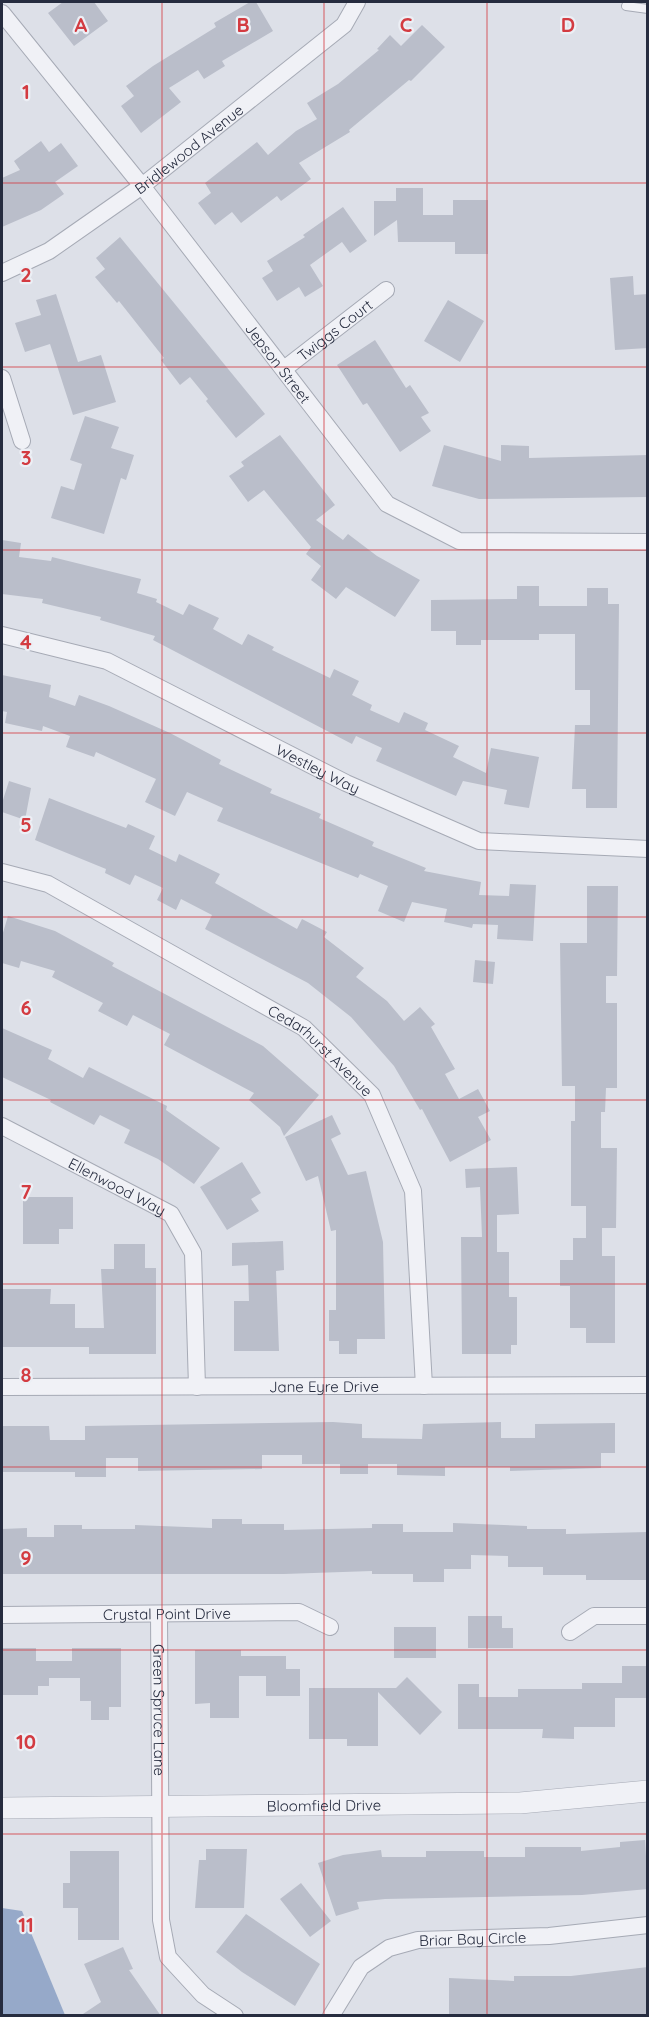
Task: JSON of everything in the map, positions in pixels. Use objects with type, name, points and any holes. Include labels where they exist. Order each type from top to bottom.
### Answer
[{"type":"street","name":"Bridlewood Avenue","points":[[2,273],[49,251],[142,186],[344,25],[357,2]]},
{"type":"street","name":"Jepson Street","points":[[2,12],[142,186],[387,504],[459,541],[648,543]]},
{"type":"street","name":"Twiggs Court","points":[[284,369],[386,290]]},
{"type":"street","points":[[2,378],[22,441]]},
{"type":"street","name":"Westley Way","points":[[2,635],[107,661],[346,783],[479,841],[648,849]]},
{"type":"street","name":"Cedarhurst Avenue","points":[[2,872],[48,884],[304,1028],[372,1095],[413,1191],[424,1386]]},
{"type":"street","name":"Ellenwood Way","points":[[2,1126],[171,1214],[193,1254],[196,1386]]},
{"type":"street","name":"Jane Eyre Drive","points":[[2,1387],[648,1385]]},
{"type":"street","name":"Crystal Point Drive","points":[[2,1615],[299,1612],[330,1627]]},
{"type":"street","name":"Green Spruce Lane","points":[[159,1614],[159,1807]]},
{"type":"street","points":[[570,1632],[594,1616],[648,1616]]},
{"type":"street","name":"Bloomfield Drive","points":[[2,1808],[520,1803],[648,1791]]},
{"type":"street","points":[[159,1807],[161,1920],[168,1957],[203,1995],[235,2016]]},
{"type":"street","name":"Briar Bay Circle","points":[[331,2016],[361,1967],[389,1948],[418,1941],[549,1936],[648,1924]]},
{"type":"lane","points":[[626,6],[648,9]]},
{"type":"water","points":[[2,1908],[22,1911],[65,2015],[2,2015]]},
{"type":"building","points":[[63,2],[94,2],[108,21],[74,46],[48,13]]},
{"type":"building","points":[[250,2],[256,2],[273,31],[222,61],[225,66],[204,79],[198,70],[169,88],[181,102],[141,133],[121,106],[134,96],[126,86],[153,66],[216,27],[214,23]]},
{"type":"building","points":[[422,25],[445,47],[411,81],[409,80],[349,130],[350,132],[299,163],[311,179],[281,201],[277,196],[241,223],[232,212],[215,225],[198,203],[211,193],[205,183],[257,142],[268,155],[296,131],[317,119],[307,103],[338,84],[379,50],[377,49],[390,35],[401,46]]},
{"type":"building","points":[[41,141],[49,152],[61,143],[78,166],[55,182],[64,194],[41,210],[2,227],[2,178],[20,170],[14,161]]},
{"type":"building","points":[[396,188],[423,188],[423,215],[453,215],[453,200],[488,200],[488,254],[455,254],[455,242],[398,242],[397,220],[374,236],[374,201],[396,201]]},
{"type":"building","points":[[343,207],[367,241],[350,253],[342,242],[310,265],[323,286],[305,297],[299,287],[277,301],[262,278],[273,271],[267,261],[305,237],[303,235]]},
{"type":"building","points":[[120,237],[265,414],[236,438],[190,377],[180,385],[161,360],[164,358],[119,301],[117,303],[95,277],[105,269],[96,258]]},
{"type":"building","points":[[633,276],[634,295],[648,294],[648,348],[615,350],[610,278]]},
{"type":"building","points":[[56,294],[78,362],[101,355],[116,402],[73,415],[50,344],[25,352],[15,323],[41,315],[36,300]]},
{"type":"building","points":[[448,300],[484,321],[460,362],[424,341]]},
{"type":"building","points":[[375,340],[406,388],[410,385],[429,413],[421,417],[431,431],[400,452],[367,403],[363,405],[337,365]]},
{"type":"building","points":[[85,416],[119,427],[111,448],[134,455],[126,480],[121,478],[104,534],[51,518],[61,486],[74,490],[82,464],[70,460]]},
{"type":"building","points":[[280,435],[335,505],[316,520],[343,540],[348,534],[377,556],[420,580],[395,617],[346,587],[336,599],[311,580],[321,566],[306,554],[311,547],[264,490],[248,502],[229,476],[244,466],[241,462]]},
{"type":"building","points":[[444,445],[501,461],[501,445],[529,446],[529,458],[648,455],[648,497],[479,499],[432,486]]},
{"type":"building","points":[[2,540],[21,543],[19,557],[51,561],[52,557],[141,579],[137,593],[157,599],[156,602],[183,615],[189,604],[219,618],[213,629],[242,645],[248,634],[274,647],[272,650],[330,678],[334,669],[359,681],[352,695],[372,705],[370,710],[399,723],[404,712],[428,723],[425,730],[459,746],[453,757],[486,773],[491,748],[539,757],[529,808],[504,804],[507,790],[463,781],[456,796],[376,761],[382,748],[356,736],[352,744],[153,640],[155,636],[100,620],[101,617],[42,603],[43,599],[2,594]]},
{"type":"building","points":[[517,586],[539,586],[539,606],[587,606],[587,588],[608,588],[608,604],[619,604],[617,808],[586,808],[586,789],[572,789],[575,725],[590,725],[590,690],[575,690],[575,634],[539,634],[539,640],[481,640],[481,645],[456,645],[456,631],[431,631],[431,600],[517,599]]},
{"type":"building","points":[[2,675],[51,685],[49,697],[75,706],[79,695],[170,733],[221,760],[219,764],[272,789],[270,793],[321,814],[319,818],[374,842],[372,846],[426,868],[424,871],[481,882],[479,895],[509,896],[510,884],[536,885],[533,941],[497,939],[498,925],[473,924],[472,928],[444,922],[447,909],[412,902],[404,922],[378,911],[388,886],[360,874],[358,878],[217,821],[223,808],[187,792],[175,816],[145,802],[156,779],[96,752],[94,757],[66,747],[70,736],[43,726],[42,731],[5,723],[7,712],[2,711]]},
{"type":"building","points":[[9,781],[31,788],[25,820],[2,812],[2,803]]},
{"type":"building","points":[[49,798],[126,828],[128,824],[155,836],[149,849],[176,862],[179,854],[220,874],[215,883],[297,929],[302,919],[327,932],[324,937],[364,968],[356,977],[387,1001],[404,1021],[420,1007],[435,1024],[431,1027],[455,1069],[445,1074],[459,1099],[478,1089],[490,1111],[478,1117],[491,1140],[450,1162],[422,1109],[420,1110],[394,1066],[351,1017],[308,983],[205,929],[212,915],[181,899],[176,910],[157,900],[163,888],[135,875],[130,885],[105,873],[106,869],[35,840]]},
{"type":"building","points":[[587,886],[618,886],[617,976],[606,976],[606,1003],[617,1003],[617,1088],[606,1088],[605,1112],[601,1112],[601,1148],[617,1148],[616,1228],[602,1228],[602,1256],[615,1256],[615,1343],[586,1343],[586,1328],[570,1328],[570,1286],[560,1286],[560,1260],[573,1260],[573,1238],[586,1238],[586,1206],[571,1206],[571,1121],[575,1121],[575,1086],[562,1086],[560,943],[587,943]]},
{"type":"building","points":[[8,916],[55,931],[114,963],[112,966],[263,1046],[319,1095],[284,1136],[280,1127],[249,1100],[254,1093],[164,1045],[170,1034],[133,1015],[127,1026],[98,1011],[103,1003],[52,977],[55,971],[21,961],[19,968],[2,963],[2,936]]},
{"type":"building","points":[[475,960],[495,962],[493,984],[473,982]]},
{"type":"building","points":[[2,1028],[52,1050],[48,1059],[83,1078],[89,1067],[167,1106],[166,1110],[220,1148],[194,1184],[158,1159],[124,1143],[130,1130],[100,1115],[94,1125],[50,1102],[51,1100],[2,1077]]},
{"type":"building","points":[[332,1115],[341,1134],[331,1139],[348,1175],[366,1171],[383,1242],[385,1339],[357,1339],[357,1354],[339,1354],[339,1341],[329,1341],[329,1310],[336,1310],[336,1230],[331,1231],[318,1176],[306,1181],[285,1137]]},
{"type":"building","points":[[242,1162],[261,1193],[251,1199],[259,1211],[227,1230],[200,1187]]},
{"type":"building","points":[[517,1167],[519,1214],[497,1215],[497,1252],[509,1252],[509,1297],[517,1297],[517,1345],[511,1345],[511,1354],[462,1354],[461,1237],[482,1237],[480,1187],[466,1188],[465,1169]]},
{"type":"building","points":[[23,1197],[73,1197],[73,1229],[59,1229],[59,1244],[23,1244]]},
{"type":"building","points":[[283,1241],[284,1270],[276,1271],[279,1351],[234,1351],[234,1301],[249,1301],[248,1265],[232,1266],[232,1243]]},
{"type":"building","points":[[114,1244],[145,1244],[145,1268],[156,1268],[156,1354],[89,1354],[89,1347],[2,1347],[2,1289],[51,1289],[50,1304],[75,1304],[75,1328],[104,1328],[101,1269],[114,1269]]},
{"type":"building","points":[[333,1422],[362,1424],[362,1438],[422,1439],[423,1424],[501,1422],[501,1438],[535,1438],[535,1424],[615,1423],[615,1453],[601,1453],[601,1468],[510,1471],[510,1467],[445,1467],[445,1476],[397,1475],[397,1464],[368,1464],[368,1474],[340,1474],[340,1464],[302,1464],[302,1455],[262,1455],[262,1469],[138,1471],[138,1458],[106,1458],[106,1477],[75,1477],[75,1472],[2,1472],[2,1426],[49,1426],[50,1440],[85,1440],[85,1426]]},
{"type":"building","points":[[212,1519],[242,1519],[242,1524],[284,1524],[284,1530],[372,1528],[372,1524],[403,1524],[403,1532],[453,1532],[453,1523],[527,1526],[527,1529],[566,1529],[566,1534],[648,1532],[648,1580],[586,1580],[586,1575],[543,1575],[543,1567],[508,1567],[508,1556],[471,1555],[471,1569],[444,1569],[444,1582],[413,1582],[413,1574],[372,1574],[372,1571],[284,1574],[2,1574],[2,1529],[27,1528],[27,1537],[54,1537],[54,1525],[82,1525],[82,1529],[135,1529],[135,1525],[212,1528]]},
{"type":"building","points":[[468,1616],[502,1616],[502,1628],[513,1628],[513,1648],[468,1648]]},
{"type":"building","points":[[394,1627],[436,1627],[436,1658],[394,1658]]},
{"type":"building","points":[[2,1648],[36,1648],[36,1661],[72,1661],[72,1648],[121,1648],[121,1707],[109,1707],[109,1720],[91,1720],[91,1701],[80,1701],[80,1678],[49,1678],[49,1686],[38,1686],[38,1695],[2,1695]]},
{"type":"building","points":[[195,1650],[241,1650],[241,1656],[286,1656],[286,1669],[300,1669],[300,1696],[266,1696],[266,1676],[239,1676],[239,1718],[210,1718],[210,1703],[195,1704]]},
{"type":"building","points":[[622,1666],[648,1666],[648,1698],[615,1698],[615,1727],[574,1727],[574,1739],[542,1738],[543,1729],[458,1729],[458,1684],[479,1684],[479,1697],[518,1697],[518,1689],[582,1689],[582,1683],[622,1683]]},
{"type":"building","points":[[407,1677],[442,1712],[420,1735],[378,1692],[378,1746],[347,1746],[347,1739],[309,1739],[309,1688],[396,1688]]},
{"type":"building","points":[[645,1840],[648,1889],[582,1895],[385,1899],[357,1902],[359,1909],[336,1916],[318,1863],[343,1855],[381,1850],[382,1857],[426,1857],[426,1851],[484,1851],[484,1857],[525,1857],[525,1847],[581,1847],[581,1851],[620,1847],[620,1842]]},
{"type":"building","points":[[206,1849],[247,1849],[244,1908],[195,1908],[199,1860],[206,1860]]},
{"type":"building","points":[[70,1851],[119,1851],[119,1940],[78,1940],[78,1908],[63,1908],[63,1883],[70,1883]]},
{"type":"building","points":[[301,1883],[331,1921],[310,1937],[280,1899]]},
{"type":"building","points":[[246,1914],[320,1964],[295,2006],[242,1972],[216,1952]]},
{"type":"building","points":[[123,1947],[133,1969],[129,1970],[161,2016],[80,2016],[101,2002],[84,1964]]},
{"type":"building","points":[[648,1967],[648,2016],[449,2016],[449,1978],[514,1981],[514,1976],[571,1976]]}]
